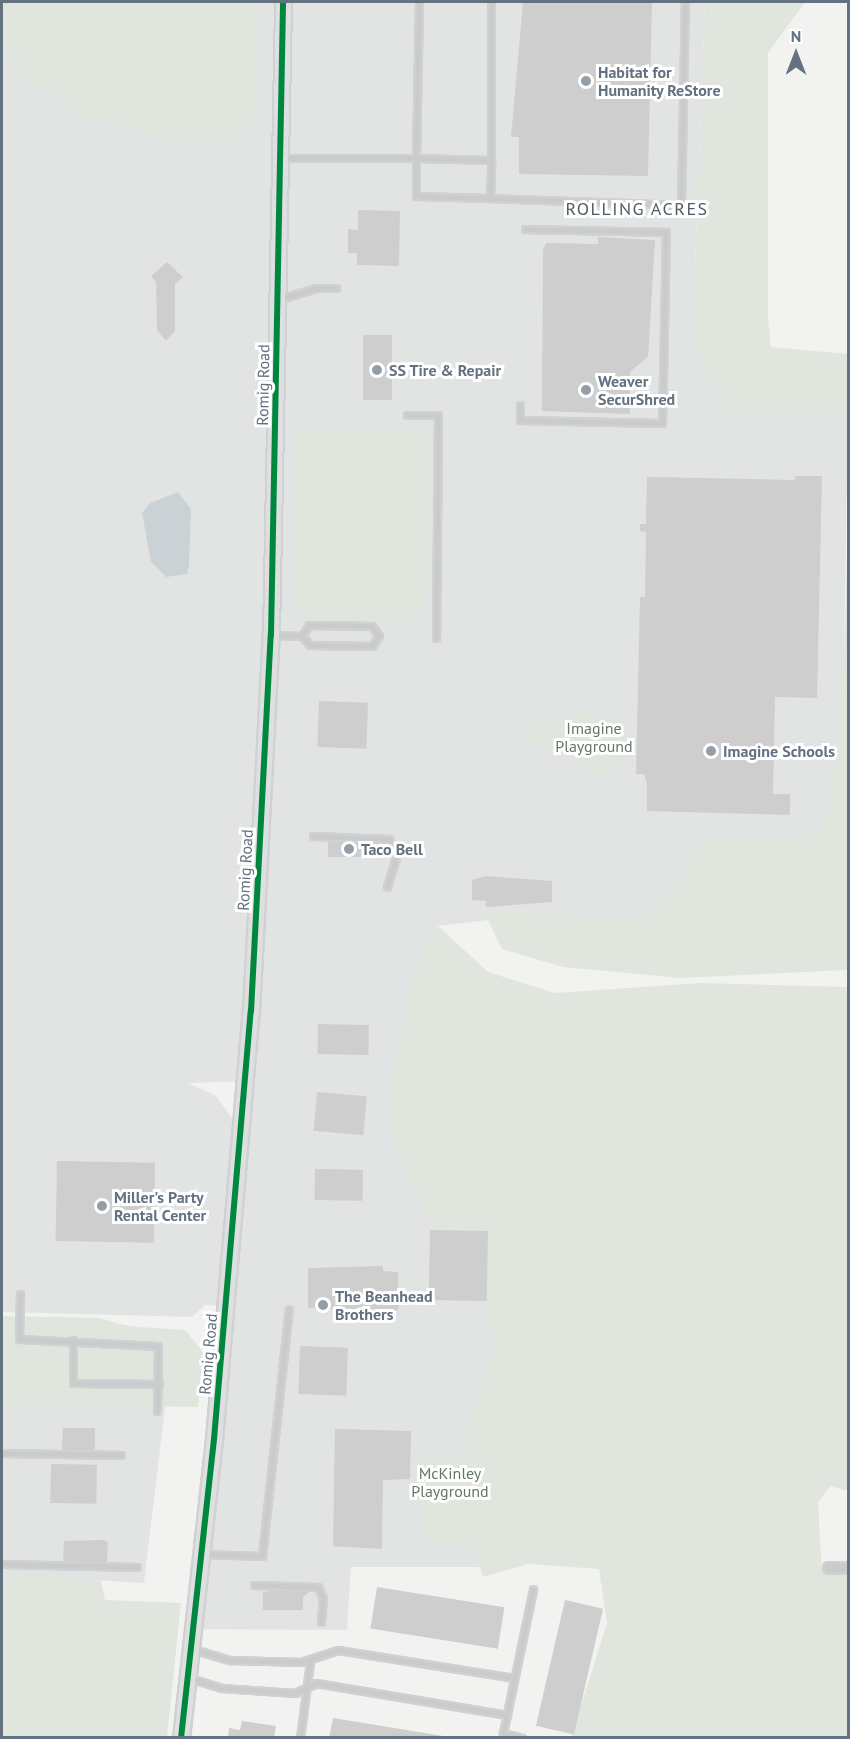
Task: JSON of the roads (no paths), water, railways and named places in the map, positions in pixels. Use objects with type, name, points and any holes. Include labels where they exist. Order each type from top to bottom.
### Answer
[{"type":"street","name":"Romig Road","points":[[181,1737],[202,1554],[247,1081],[271,635],[282,158],[283,2]]},
{"type":"street","points":[[829,1568],[849,1568]]},
{"type":"lane","points":[[419,2],[416,196],[681,205],[685,2]]},
{"type":"lane","points":[[490,198],[491,2]]},
{"type":"lane","points":[[282,158],[490,160]]},
{"type":"lane","points":[[520,405],[520,420],[662,423],[666,232],[525,229]]},
{"type":"lane","points":[[278,299],[315,288],[336,288]]},
{"type":"lane","points":[[407,415],[438,416],[436,638]]},
{"type":"lane","points":[[271,635],[302,636],[310,645],[362,646],[372,646],[380,636],[372,627],[309,625],[302,636]]},
{"type":"lane","points":[[313,836],[389,839],[397,854],[387,887]]},
{"type":"lane","points":[[20,1294],[19,1339],[153,1342],[162,1353],[157,1411]]},
{"type":"lane","points":[[202,1554],[262,1556],[289,1309]]},
{"type":"lane","points":[[73,1340],[73,1383],[159,1384]]},
{"type":"lane","points":[[3,1453],[121,1455]]},
{"type":"lane","points":[[2,1564],[137,1567]]},
{"type":"lane","points":[[254,1585],[318,1587],[321,1622]]},
{"type":"lane","points":[[522,1737],[502,1735],[532,1589]]},
{"type":"lane","points":[[191,1648],[230,1660],[310,1662],[322,1652],[338,1650],[514,1678]]},
{"type":"lane","points":[[300,1737],[310,1662]]},
{"type":"lane","points":[[188,1678],[222,1688],[295,1692],[316,1683],[507,1715]]},
{"type":"place","name":"Habitat for Humanity ReStore","points":[[586,81]]},
{"type":"place","name":"SS Tire & Repair","points":[[377,370]]},
{"type":"place","name":"Weaver SecurShred","points":[[586,390]]},
{"type":"place","name":"Imagine Schools","points":[[711,751]]},
{"type":"place","name":"Taco Bell","points":[[349,849]]},
{"type":"place","name":"Miller's Party Rental Center","points":[[102,1206]]},
{"type":"place","name":"The Beanhead Brothers","points":[[323,1305]]},
{"type":"district","name":"ROLLING ACRES","points":[[637,209]]},
{"type":"park label","name":"Imagine Playground","points":[[594,737]]},
{"type":"park label","name":"McKinley Playground","points":[[450,1482]]}]
